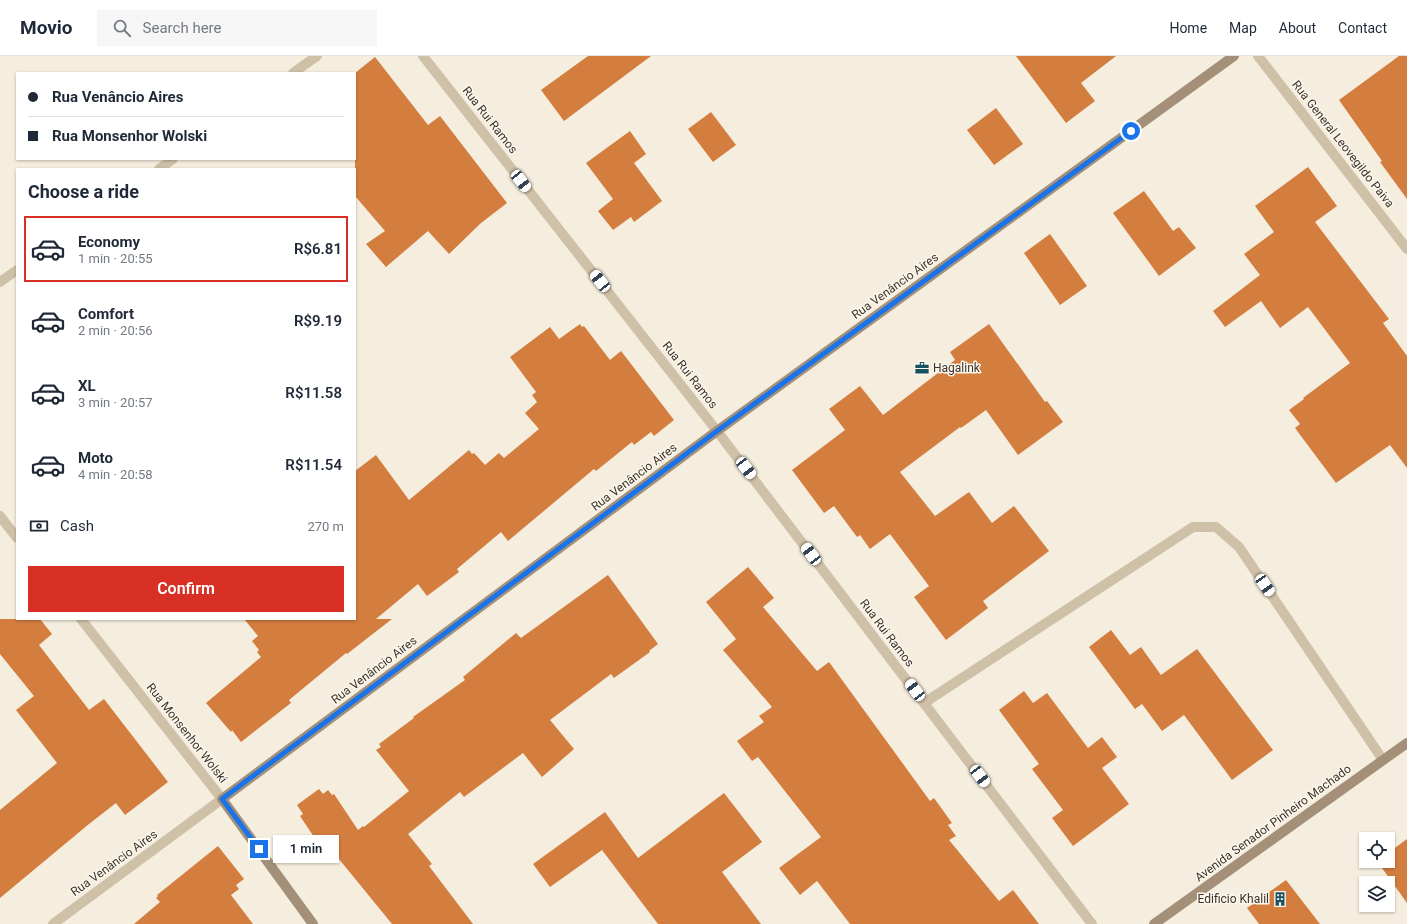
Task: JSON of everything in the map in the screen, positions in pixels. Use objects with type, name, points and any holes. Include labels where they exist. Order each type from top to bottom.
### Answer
[{"type":"main road","name":"Rua Venâncio Aires","points":[[222,799],[717,431],[1234,56]]},
{"type":"main road","name":"Avenida Senador Pinheiro Machado","points":[[1154,924],[1407,743]]},
{"type":"main road","name":"Rua Monsenhor Wolski","points":[[222,799],[313,924]]},
{"type":"street","points":[[294,72],[317,56]]},
{"type":"street","name":"Rua Rui Ramos","points":[[423,56],[717,431],[1092,924]]},
{"type":"street","name":"Rua General Leovegildo Paiva","points":[[1258,56],[1407,249]]},
{"type":"street","points":[[160,168],[172,160]]},
{"type":"street","points":[[0,282],[16,271]]},
{"type":"street","points":[[0,516],[16,537]]},
{"type":"street","points":[[924,703],[1193,527],[1216,527],[1239,547],[1383,760]]},
{"type":"street","name":"Rua Monsenhor Wolski","points":[[82,620],[222,799]]},
{"type":"street","name":"Rua Venâncio Aires","points":[[53,924],[222,799]]},
{"type":"building","points":[[588,56],[651,56],[564,121],[541,90]]},
{"type":"building","points":[[1016,56],[1116,56],[1081,83],[1095,101],[1066,123]]},
{"type":"building","points":[[1399,56],[1407,56],[1407,199],[1380,162],[1382,161],[1339,100]]},
{"type":"building","points":[[375,57],[428,125],[440,116],[507,203],[481,223],[449,254],[428,231],[386,267],[366,244],[385,231],[356,197],[356,72]]},
{"type":"building","points":[[996,108],[1023,144],[994,165],[967,130]]},
{"type":"building","points":[[711,112],[736,145],[713,162],[688,129]]},
{"type":"building","points":[[630,131],[646,154],[634,163],[662,201],[634,222],[631,217],[613,230],[598,211],[613,199],[586,163]]},
{"type":"building","points":[[1308,167],[1337,206],[1315,222],[1389,319],[1383,323],[1407,356],[1407,468],[1390,445],[1336,483],[1295,428],[1300,424],[1289,410],[1350,363],[1308,307],[1280,328],[1261,301],[1225,327],[1213,311],[1260,275],[1244,254],[1274,232],[1255,206]]},
{"type":"building","points":[[1144,191],[1173,231],[1179,227],[1196,248],[1159,276],[1113,213]]},
{"type":"building","points":[[1050,234],[1087,286],[1060,305],[1024,253]]},
{"type":"building","points":[[580,324],[582,327],[584,326],[610,360],[621,351],[674,420],[654,436],[651,432],[634,445],[632,442],[596,471],[594,469],[508,541],[501,532],[457,569],[459,572],[427,596],[418,584],[376,619],[392,619],[347,654],[346,653],[289,700],[291,703],[241,742],[232,730],[231,732],[206,703],[261,657],[257,652],[259,650],[252,641],[258,636],[245,620],[356,620],[356,470],[376,455],[409,500],[469,450],[472,454],[474,453],[485,465],[499,453],[504,458],[539,429],[525,413],[537,402],[532,395],[536,392],[510,357],[550,327],[559,339]]},
{"type":"building","points":[[989,324],[1045,402],[1047,401],[1063,422],[1018,455],[986,410],[961,428],[960,427],[900,472],[935,516],[969,492],[992,523],[1014,506],[1049,551],[983,601],[988,608],[946,640],[914,597],[929,586],[890,534],[870,549],[860,535],[857,537],[834,506],[824,513],[792,470],[845,430],[829,409],[860,386],[883,415],[955,360],[950,352]]},
{"type":"building","points":[[748,567],[774,598],[763,607],[817,671],[829,662],[930,801],[934,798],[952,823],[948,825],[956,836],[949,840],[999,901],[1013,890],[1039,924],[850,924],[817,881],[800,895],[779,868],[821,837],[758,757],[752,761],[737,741],[764,722],[759,716],[772,707],[723,650],[736,639],[706,602]]},
{"type":"building","points":[[608,575],[658,644],[649,651],[650,652],[614,678],[611,674],[550,720],[574,749],[542,777],[523,753],[464,797],[460,792],[408,834],[432,864],[429,866],[473,924],[392,924],[330,848],[324,852],[300,816],[303,814],[297,805],[319,789],[323,794],[328,790],[332,795],[334,794],[358,830],[363,826],[364,827],[409,791],[376,750],[381,747],[379,744],[414,718],[413,717],[465,680],[463,677],[516,633],[521,638]]},
{"type":"building","points":[[0,619],[41,620],[52,634],[39,645],[89,710],[104,699],[168,782],[125,815],[116,803],[0,898],[0,810],[57,763],[16,710],[34,696],[0,654]]},
{"type":"building","points":[[1111,630],[1130,655],[1141,647],[1161,675],[1197,649],[1273,750],[1232,780],[1184,715],[1162,731],[1142,704],[1135,709],[1089,647]]},
{"type":"building","points":[[1024,691],[1033,703],[1047,693],[1088,748],[1102,737],[1117,757],[1102,768],[1129,804],[1073,846],[1052,818],[1063,810],[1032,769],[1039,764],[999,710]]},
{"type":"building","points":[[724,793],[762,842],[722,872],[761,924],[658,924],[602,850],[550,887],[533,864],[605,812],[638,858]]},
{"type":"building","points":[[1407,839],[1407,903],[1395,886],[1395,876],[1388,876],[1382,868],[1395,868],[1395,848]]},
{"type":"building","points":[[218,846],[244,879],[236,885],[239,889],[231,895],[253,924],[134,924],[160,902],[156,898],[158,896],[157,895]]},
{"type":"building","name":"Edificio Khalil","points":[[1286,880],[1320,924],[1259,924],[1247,908]]},
{"type":"place","name":"Hagalink","points":[[922,368]]},
{"type":"place","name":"Edificio Khalil","points":[[1280,899]]},
{"type":"route","points":[[259,849],[222,799],[717,431],[1131,131]]}]
